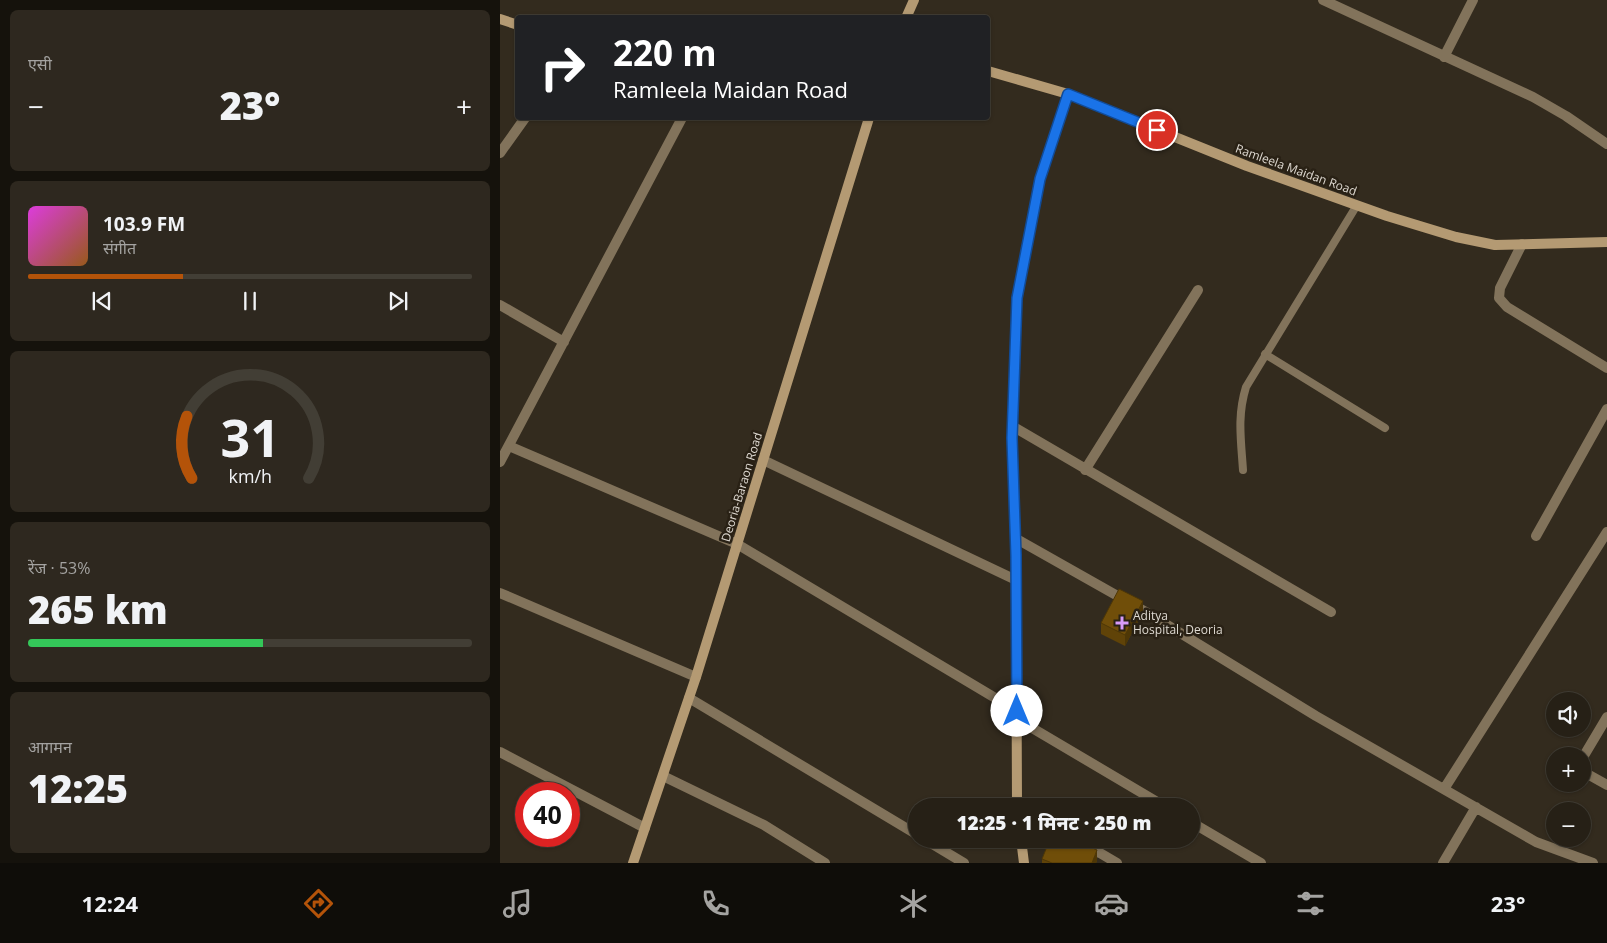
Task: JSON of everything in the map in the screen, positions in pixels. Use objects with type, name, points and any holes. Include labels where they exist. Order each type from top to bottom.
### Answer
[{"type":"street","points":[[907,15],[914,0]]},
{"type":"street","points":[[1323,0],[1533,97],[1566,116],[1607,144]]},
{"type":"street","points":[[1444,57],[1473,0]]},
{"type":"street","points":[[500,19],[515,24]]},
{"type":"street","name":"Ramleela Maidan Road","points":[[990,72],[1068,94],[1246,166],[1456,237],[1495,245],[1607,242]]},
{"type":"street","points":[[1017,798],[1016,580],[1012,426],[1017,298],[1040,179],[1068,94]]},
{"type":"street","points":[[500,153],[524,120]]},
{"type":"street","points":[[500,462],[681,120]]},
{"type":"street","name":"Deoria-Baraon Road","points":[[633,863],[696,677],[868,120]]},
{"type":"street","points":[[1522,244],[1500,288],[1498,298],[1507,307],[1607,368]]},
{"type":"street","points":[[1085,470],[1198,290]]},
{"type":"street","points":[[500,304],[564,342]]},
{"type":"street","points":[[1536,536],[1607,409]]},
{"type":"street","points":[[1012,426],[1330,612]]},
{"type":"street","points":[[509,446],[737,544],[1151,798]]},
{"type":"street","points":[[763,460],[1016,580]]},
{"type":"street","points":[[1444,789],[1607,532]]},
{"type":"street","points":[[1015,538],[1146,612],[1316,716],[1536,842],[1593,863]]},
{"type":"street","points":[[500,593],[696,677]]},
{"type":"street","points":[[689,698],[908,829]]},
{"type":"street","points":[[1589,747],[1607,717]]},
{"type":"street","points":[[500,752],[645,828]]},
{"type":"street","points":[[663,776],[764,825],[825,863]]},
{"type":"street","points":[[1591,776],[1607,785]]},
{"type":"street","points":[[1443,863],[1476,807]]},
{"type":"street","points":[[1200,827],[1260,863]]},
{"type":"street","points":[[939,848],[964,863]]},
{"type":"street","points":[[1022,848],[1024,863]]},
{"type":"street","points":[[1087,848],[1117,863]]},
{"type":"lane","points":[[1243,470],[1240,419],[1241,405],[1246,387],[1357,205]]},
{"type":"lane","points":[[1265,354],[1384,428]]},
{"type":"building","points":[[1119,589],[1143,601],[1125,635],[1101,623]]},
{"type":"building","points":[[1046,848],[1092,848],[1097,850],[1092,863],[1052,863],[1042,859]]},
{"type":"place","name":"Aditya Hospital, Deoria","points":[[1122,623]]},
{"type":"route","points":[[1017,711],[1016,555],[1012,438],[1014,358],[1017,298],[1040,179],[1068,94],[1157,130]]}]
